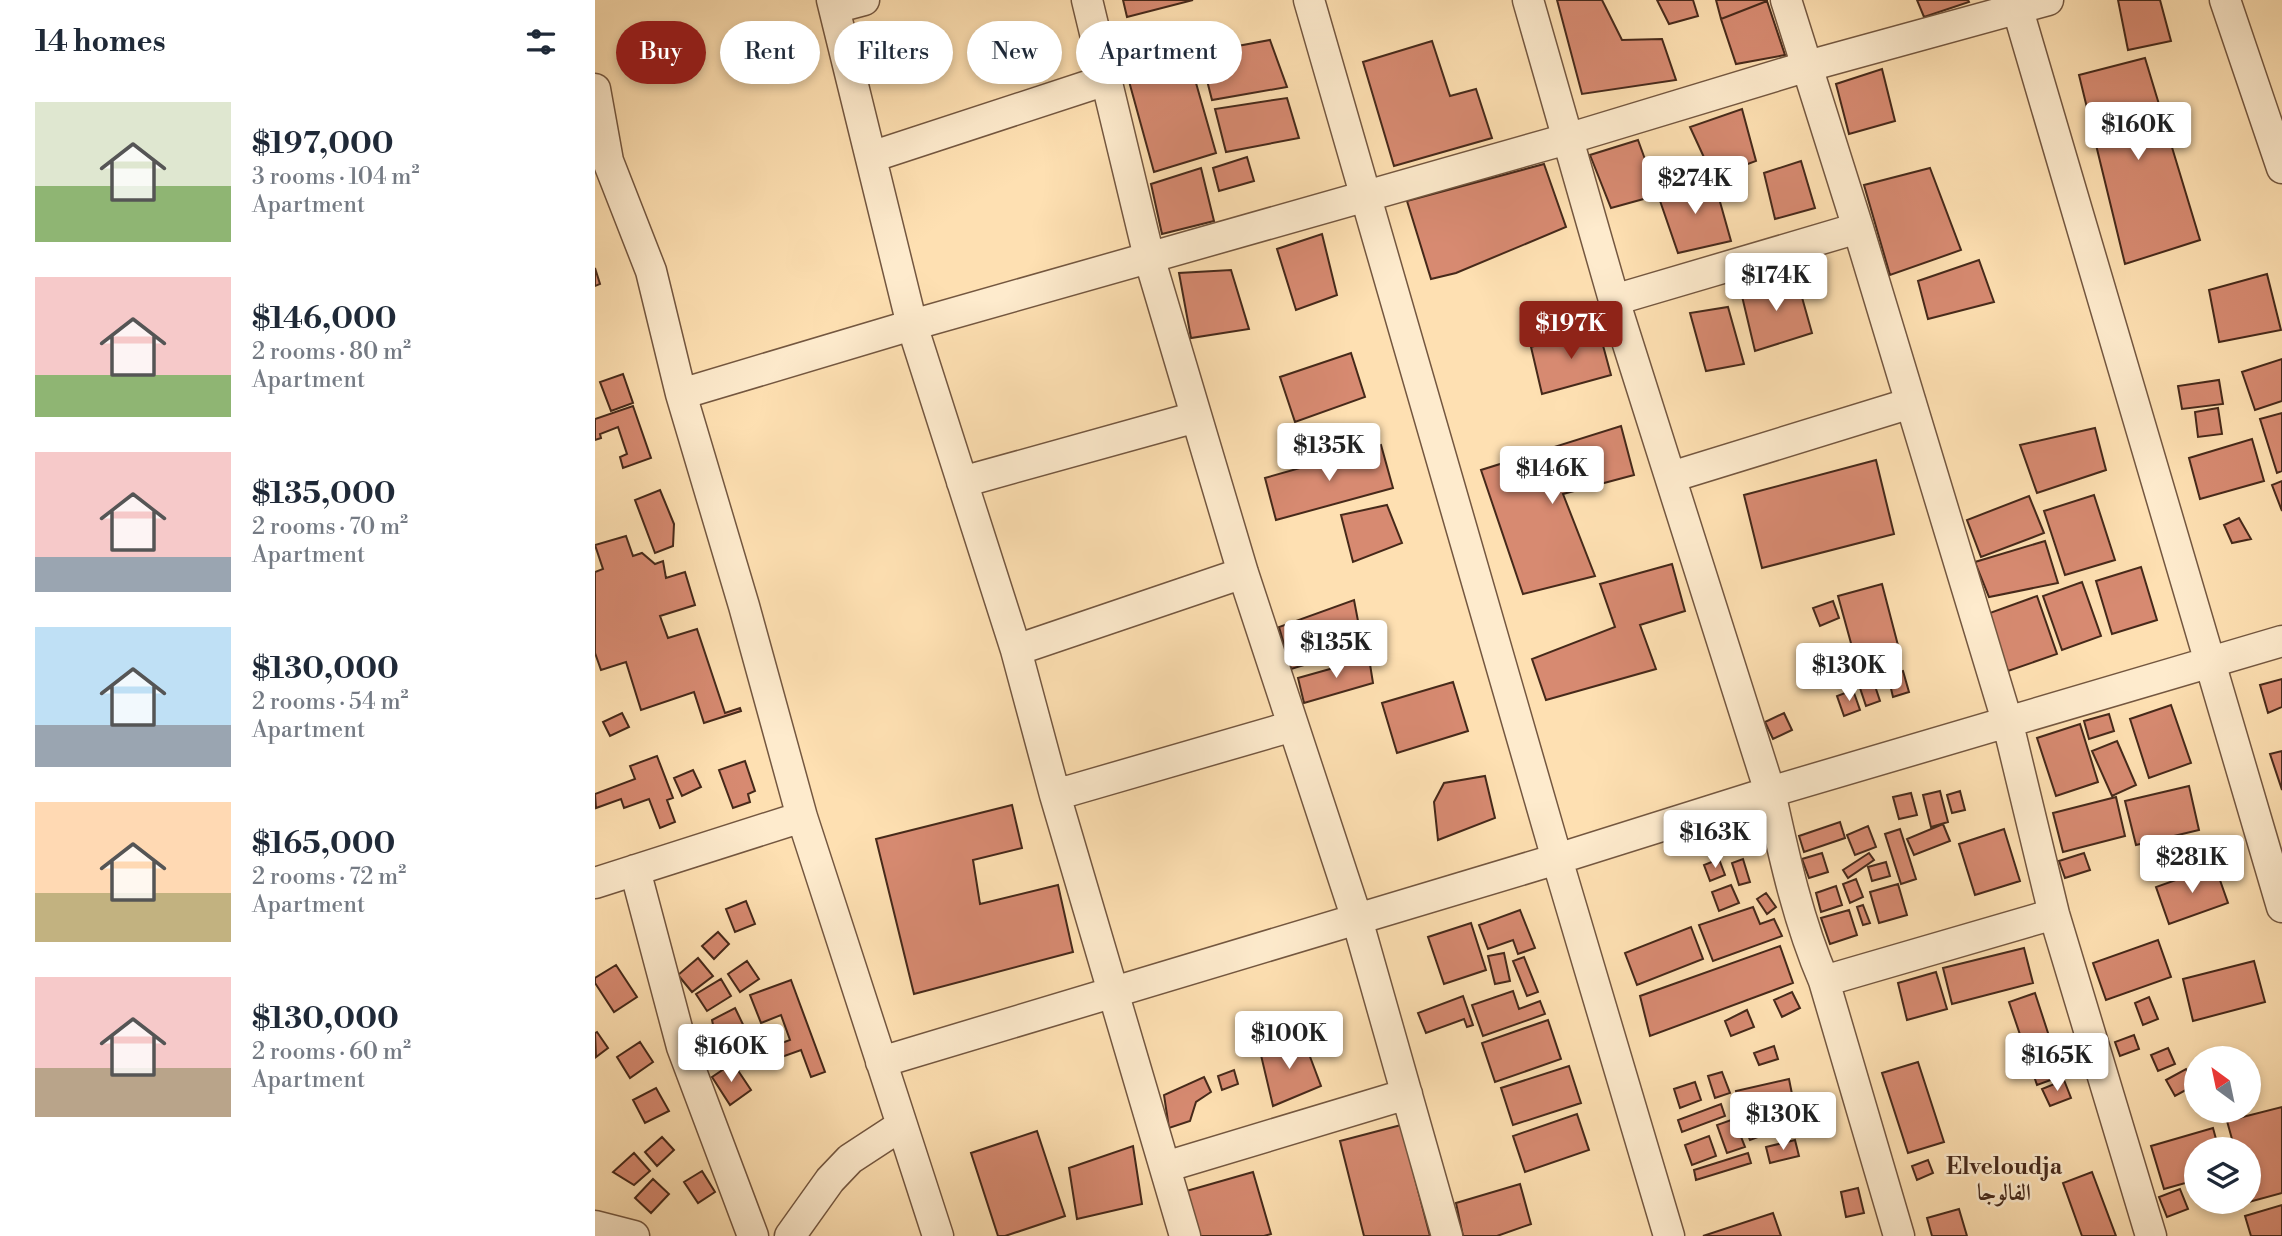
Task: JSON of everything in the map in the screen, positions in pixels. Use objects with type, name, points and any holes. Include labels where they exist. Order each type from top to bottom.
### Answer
[{"type":"street","points":[[864,0],[833,4],[912,324],[1016,650],[1055,795],[1185,1236]]},
{"type":"street","points":[[1087,0],[1092,21]]},
{"type":"street","points":[[1309,0],[1557,859],[1669,1236]]},
{"type":"street","points":[[1528,0],[1614,300],[1770,792],[1810,948],[1824,981],[1899,1236]]},
{"type":"street","points":[[1786,0],[2008,724],[2054,914],[2151,1236]]},
{"type":"street","points":[[681,394],[912,324],[1567,139],[2016,4],[2048,0]]},
{"type":"street","points":[[2225,0],[2271,102],[2282,168]]},
{"type":"street","points":[[2016,4],[2282,907]]},
{"type":"street","points":[[871,158],[1094,84]]},
{"type":"street","points":[[1107,84],[1149,257],[1196,417],[1243,573],[1357,919],[1447,1236]]},
{"type":"street","points":[[595,89],[601,163],[651,271],[681,394],[744,606],[802,817],[938,1236]]},
{"type":"street","points":[[1614,300],[1858,228]]},
{"type":"street","points":[[1671,477],[1911,402]]},
{"type":"street","points":[[962,482],[1196,417]]},
{"type":"street","points":[[1016,650],[1243,573]]},
{"type":"street","points":[[881,1062],[1557,859],[1770,792],[2282,642]]},
{"type":"street","points":[[1055,795],[1293,726]]},
{"type":"street","points":[[597,874],[635,870],[802,817]]},
{"type":"street","points":[[635,870],[682,1046],[753,1236]]},
{"type":"street","points":[[1824,981],[2054,914]]},
{"type":"street","points":[[1165,1167],[1407,1094]]},
{"type":"street","points":[[790,1236],[830,1180],[850,1159],[902,1125]]},
{"type":"street","points":[[595,1226],[634,1236]]},
{"type":"building","points":[[1123,0],[1193,0],[1127,17]]},
{"type":"building","points":[[1557,0],[1602,0],[1622,40],[1662,39],[1676,80],[1582,94]]},
{"type":"building","points":[[1657,0],[1693,0],[1698,16],[1669,24]]},
{"type":"building","points":[[1716,0],[1767,0],[1767,1],[1721,19]]},
{"type":"building","points":[[1917,0],[1968,0],[1969,2],[1924,17]]},
{"type":"building","points":[[2118,0],[2160,0],[2171,41],[2128,50]]},
{"type":"building","points":[[1767,1],[1785,55],[1736,64],[1721,19]]},
{"type":"building","points":[[1270,40],[1287,87],[1212,100],[1208,84],[1242,84],[1242,45]]},
{"type":"building","points":[[1432,41],[1450,96],[1476,89],[1492,138],[1394,166],[1363,62]]},
{"type":"building","points":[[2145,58],[2200,240],[2125,264],[2079,75]]},
{"type":"building","points":[[1882,69],[1895,121],[1849,134],[1836,84]]},
{"type":"building","points":[[1130,84],[1196,84],[1216,153],[1154,172]]},
{"type":"building","points":[[1287,98],[1299,138],[1226,152],[1215,109]]},
{"type":"building","points":[[1742,109],[1756,161],[1713,177],[1690,127]]},
{"type":"building","points":[[1638,140],[1658,195],[1611,208],[1590,155]]},
{"type":"building","points":[[1247,157],[1254,181],[1219,191],[1213,168]]},
{"type":"building","points":[[1801,161],[1815,208],[1775,219],[1764,173]]},
{"type":"building","points":[[1544,164],[1566,227],[1456,273],[1431,279],[1407,201]]},
{"type":"building","points":[[1201,168],[1214,221],[1162,234],[1151,184]]},
{"type":"building","points":[[1930,168],[1961,250],[1890,275],[1864,185]]},
{"type":"building","points":[[1713,177],[1731,241],[1678,253],[1658,195]]},
{"type":"building","points":[[1322,234],[1337,295],[1296,310],[1277,249]]},
{"type":"building","points":[[1979,260],[1994,302],[1928,319],[1918,281]]},
{"type":"building","points":[[595,268],[600,284],[595,286]]},
{"type":"building","points":[[1231,270],[1249,329],[1191,338],[1179,273]]},
{"type":"building","points":[[2267,274],[2281,330],[2219,342],[2209,290]]},
{"type":"building","points":[[1796,276],[1812,333],[1755,351],[1741,292]]},
{"type":"building","points":[[1728,307],[1744,364],[1706,371],[1690,313]]},
{"type":"building","points":[[1598,327],[1611,375],[1542,394],[1531,347]]},
{"type":"building","points":[[1351,353],[1365,397],[1295,422],[1280,377]]},
{"type":"building","points":[[2282,359],[2282,401],[2255,410],[2242,372]]},
{"type":"building","points":[[623,374],[633,403],[611,411],[600,382]]},
{"type":"building","points":[[2219,380],[2223,404],[2182,409],[2178,386]]},
{"type":"building","points":[[633,406],[651,458],[623,468],[620,457],[627,454],[618,427],[600,434],[601,438],[595,440],[595,419]]},
{"type":"building","points":[[2218,408],[2222,434],[2198,437],[2195,412]]},
{"type":"building","points":[[2282,413],[2282,471],[2277,473],[2260,419]]},
{"type":"building","points":[[1621,426],[1634,475],[1563,494],[1595,576],[1523,594],[1481,470]]},
{"type":"building","points":[[2095,428],[2106,470],[2037,493],[2020,445]]},
{"type":"building","points":[[2252,439],[2264,481],[2200,499],[2189,458]]},
{"type":"building","points":[[1381,445],[1393,488],[1276,520],[1265,478]]},
{"type":"building","points":[[1876,460],[1894,534],[1762,568],[1744,495]]},
{"type":"building","points":[[2282,481],[2282,511],[2272,485]]},
{"type":"building","points":[[660,490],[674,524],[673,546],[655,553],[635,500]]},
{"type":"building","points":[[2094,495],[2115,560],[2065,575],[2044,511]]},
{"type":"building","points":[[2029,496],[2044,533],[1981,557],[1967,520]]},
{"type":"building","points":[[1387,505],[1402,543],[1353,562],[1341,515]]},
{"type":"building","points":[[2239,518],[2251,539],[2232,543],[2224,525]]},
{"type":"building","points":[[626,536],[633,556],[642,553],[655,564],[663,561],[666,578],[685,572],[695,605],[660,616],[668,638],[697,629],[725,713],[740,708],[741,711],[704,723],[694,692],[641,710],[626,662],[601,670],[595,653],[595,572],[603,569],[595,545]]},
{"type":"building","points":[[2045,541],[2058,583],[1989,597],[1975,562]]},
{"type":"building","points":[[1672,564],[1685,611],[1640,625],[1656,669],[1546,700],[1532,659],[1615,627],[1600,584]]},
{"type":"building","points":[[2141,567],[2157,620],[2112,634],[2096,581]]},
{"type":"building","points":[[2082,582],[2101,636],[2062,650],[2043,596]]},
{"type":"building","points":[[1882,584],[1900,653],[1857,665],[1838,596]]},
{"type":"building","points":[[2037,596],[2057,654],[2008,671],[1987,614]]},
{"type":"building","points":[[1354,600],[1363,647],[1291,669],[1279,627]]},
{"type":"building","points":[[1833,601],[1839,618],[1820,626],[1813,608]]},
{"type":"building","points":[[1369,658],[1373,683],[1304,703],[1298,678]]},
{"type":"building","points":[[1903,671],[1909,692],[1893,697],[1888,676]]},
{"type":"building","points":[[2282,679],[2282,707],[2268,713],[2260,685]]},
{"type":"building","points":[[1873,680],[1880,701],[1866,706],[1859,685]]},
{"type":"building","points":[[1453,682],[1468,731],[1397,753],[1382,703]]},
{"type":"building","points":[[1853,690],[1860,710],[1844,716],[1837,696]]},
{"type":"building","points":[[2171,705],[2191,763],[2149,778],[2130,719]]},
{"type":"building","points":[[622,713],[629,727],[610,736],[603,722]]},
{"type":"building","points":[[1784,713],[1792,730],[1773,739],[1765,722]]},
{"type":"building","points":[[2109,714],[2114,731],[2089,739],[2084,721]]},
{"type":"building","points":[[2080,724],[2098,782],[2056,796],[2037,738]]},
{"type":"building","points":[[2117,741],[2136,785],[2112,796],[2092,751]]},
{"type":"building","points":[[2282,751],[2282,790],[2270,754]]},
{"type":"building","points":[[657,756],[673,798],[667,800],[675,822],[660,828],[649,799],[624,808],[621,799],[596,808],[595,794],[635,779],[630,766]]},
{"type":"building","points":[[745,761],[755,791],[748,794],[750,802],[733,808],[719,770]]},
{"type":"building","points":[[693,770],[701,787],[682,796],[674,778]]},
{"type":"building","points":[[1485,776],[1495,818],[1438,840],[1434,802],[1444,783]]},
{"type":"building","points":[[2189,786],[2199,830],[2136,845],[2125,801]]},
{"type":"building","points":[[1940,791],[1948,822],[1931,827],[1923,795]]},
{"type":"building","points":[[1960,791],[1965,810],[1952,813],[1947,795]]},
{"type":"building","points":[[1911,793],[1917,815],[1899,819],[1893,797]]},
{"type":"building","points":[[2116,797],[2125,836],[2063,852],[2053,813]]},
{"type":"building","points":[[1012,805],[1022,848],[973,860],[980,904],[1058,885],[1073,952],[914,994],[876,839]]},
{"type":"building","points":[[1840,822],[1845,838],[1804,852],[1799,836]]},
{"type":"building","points":[[1943,824],[1950,841],[1914,855],[1907,839]]},
{"type":"building","points":[[1868,826],[1876,847],[1855,855],[1847,835]]},
{"type":"building","points":[[1900,829],[1916,879],[1901,884],[1885,834]]},
{"type":"building","points":[[2004,829],[2020,881],[1975,895],[1959,844]]},
{"type":"building","points":[[1822,853],[1828,872],[1809,878],[1802,859]]},
{"type":"building","points":[[1869,853],[1874,860],[1848,878],[1843,870]]},
{"type":"building","points":[[2084,853],[2090,870],[2065,878],[2059,861]]},
{"type":"building","points":[[1719,859],[1725,875],[1710,881],[1704,865]]},
{"type":"building","points":[[1743,859],[1750,882],[1739,885],[1732,863]]},
{"type":"building","points":[[1886,862],[1890,876],[1872,881],[1868,867]]},
{"type":"building","points":[[2215,866],[2228,903],[2169,924],[2156,887]]},
{"type":"building","points":[[1856,879],[1863,897],[1850,903],[1843,884]]},
{"type":"building","points":[[1898,884],[1907,915],[1879,923],[1870,892]]},
{"type":"building","points":[[1731,885],[1739,903],[1719,911],[1712,892]]},
{"type":"building","points":[[1836,886],[1842,905],[1821,912],[1816,893]]},
{"type":"building","points":[[1766,893],[1776,907],[1767,914],[1757,899]]},
{"type":"building","points":[[746,901],[755,924],[735,932],[726,909]]},
{"type":"building","points":[[1863,905],[1870,923],[1863,925],[1857,907]]},
{"type":"building","points":[[1753,907],[1760,924],[1774,919],[1782,936],[1713,961],[1699,925]]},
{"type":"building","points":[[1520,910],[1535,948],[1518,954],[1513,940],[1488,949],[1479,925]]},
{"type":"building","points":[[1849,910],[1857,935],[1830,944],[1821,918]]},
{"type":"building","points":[[1471,923],[1486,970],[1444,984],[1428,937]]},
{"type":"building","points":[[1691,927],[1703,959],[1637,985],[1625,953]]},
{"type":"building","points":[[718,932],[729,944],[714,959],[702,946]]},
{"type":"building","points":[[2158,940],[2171,977],[2106,1000],[2093,963]]},
{"type":"building","points":[[1780,946],[1793,983],[1650,1036],[1640,996]]},
{"type":"building","points":[[2024,948],[2033,983],[1952,1004],[1943,968]]},
{"type":"building","points":[[1504,953],[1510,981],[1495,984],[1488,956]]},
{"type":"building","points":[[1524,957],[1538,992],[1527,996],[1513,961]]},
{"type":"building","points":[[698,958],[713,976],[692,992],[678,975]]},
{"type":"building","points":[[747,961],[759,979],[740,992],[728,974]]},
{"type":"building","points":[[2254,961],[2265,1002],[2193,1021],[2183,979]]},
{"type":"building","points":[[616,965],[637,997],[614,1012],[595,983],[595,978]]},
{"type":"building","points":[[1936,972],[1947,1009],[1907,1020],[1898,983]]},
{"type":"building","points":[[721,979],[731,996],[707,1011],[696,994]]},
{"type":"building","points":[[791,980],[825,1072],[811,1077],[801,1050],[776,1059],[771,1047],[790,1040],[781,1015],[761,1023],[750,995]]},
{"type":"building","points":[[1513,991],[1519,1009],[1540,1001],[1545,1014],[1483,1036],[1472,1005]]},
{"type":"building","points":[[1792,992],[1800,1008],[1782,1017],[1774,1000]]},
{"type":"building","points":[[2035,993],[2062,1076],[2037,1085],[2009,1002]]},
{"type":"building","points":[[1463,996],[1473,1025],[1467,1027],[1464,1019],[1426,1033],[1418,1013]]},
{"type":"building","points":[[2149,997],[2158,1019],[2143,1025],[2135,1003]]},
{"type":"building","points":[[735,1008],[753,1045],[721,1062],[712,1020]]},
{"type":"building","points":[[1747,1010],[1754,1027],[1731,1036],[1725,1021]]},
{"type":"building","points":[[1548,1020],[1561,1059],[1495,1082],[1482,1043]]},
{"type":"building","points":[[597,1032],[608,1048],[596,1057],[595,1033]]},
{"type":"building","points":[[2134,1035],[2139,1049],[2120,1056],[2115,1042]]},
{"type":"building","points":[[1303,1038],[1321,1086],[1273,1106],[1260,1051]]},
{"type":"building","points":[[640,1042],[653,1062],[630,1078],[617,1057]]},
{"type":"building","points":[[1774,1046],[1778,1059],[1759,1065],[1754,1053]]},
{"type":"building","points":[[2168,1048],[2175,1064],[2158,1071],[2151,1055]]},
{"type":"building","points":[[1918,1062],[1944,1142],[1908,1153],[1882,1073]]},
{"type":"building","points":[[733,1063],[751,1090],[730,1105],[712,1077]]},
{"type":"building","points":[[1569,1066],[1581,1103],[1513,1125],[1501,1088]]},
{"type":"building","points":[[1234,1070],[1238,1084],[1222,1090],[1218,1076]]},
{"type":"building","points":[[2184,1070],[2184,1091],[2175,1096],[2166,1080]]},
{"type":"building","points":[[1722,1072],[1730,1093],[1715,1098],[1708,1076]]},
{"type":"building","points":[[1204,1077],[1211,1092],[1196,1102],[1190,1121],[1169,1128],[1164,1095]]},
{"type":"building","points":[[1789,1079],[1793,1099],[1740,1110],[1736,1091]]},
{"type":"building","points":[[2064,1080],[2071,1098],[2050,1106],[2042,1089]]},
{"type":"building","points":[[1695,1082],[1701,1100],[1680,1108],[1674,1089]]},
{"type":"building","points":[[656,1088],[669,1111],[645,1123],[633,1100]]},
{"type":"building","points":[[1721,1104],[1725,1116],[1682,1132],[1678,1120]]},
{"type":"building","points":[[2282,1107],[2282,1193],[2261,1199],[2261,1137],[2231,1137],[2228,1124],[2261,1124],[2261,1112]]},
{"type":"building","points":[[1757,1113],[1766,1134],[1750,1140],[1741,1119]]},
{"type":"building","points":[[1577,1114],[1589,1150],[1525,1172],[1513,1136]]},
{"type":"building","points":[[1734,1119],[1745,1147],[1727,1153],[1717,1125]]},
{"type":"building","points":[[1401,1125],[1430,1236],[1364,1236],[1340,1141]]},
{"type":"building","points":[[2213,1128],[2215,1137],[2184,1137],[2184,1183],[2164,1189],[2151,1146]]},
{"type":"building","points":[[1037,1131],[1065,1216],[998,1236],[971,1153]]},
{"type":"building","points":[[1709,1136],[1716,1156],[1692,1165],[1685,1145]]},
{"type":"building","points":[[662,1137],[674,1150],[657,1166],[645,1152]]},
{"type":"building","points":[[1795,1140],[1799,1156],[1770,1163],[1766,1147]]},
{"type":"building","points":[[1133,1146],[1142,1204],[1077,1219],[1069,1168]]},
{"type":"building","points":[[634,1153],[650,1171],[634,1185],[613,1172]]},
{"type":"building","points":[[1748,1153],[1751,1163],[1696,1180],[1694,1170]]},
{"type":"building","points":[[1928,1160],[1933,1173],[1917,1180],[1912,1166]]},
{"type":"building","points":[[702,1171],[715,1192],[698,1203],[684,1182]]},
{"type":"building","points":[[1253,1172],[1271,1234],[1196,1236],[1183,1192]]},
{"type":"building","points":[[2092,1172],[2116,1236],[2082,1236],[2063,1183]]},
{"type":"building","points":[[653,1179],[669,1194],[651,1213],[635,1198]]},
{"type":"building","points":[[1520,1184],[1531,1224],[1497,1236],[1463,1236],[1456,1203]]},
{"type":"building","points":[[1858,1188],[1864,1213],[1846,1217],[1841,1192]]},
{"type":"building","points":[[2180,1189],[2184,1199],[2184,1211],[2167,1217],[2159,1197]]},
{"type":"building","points":[[2282,1205],[2282,1236],[2251,1236],[2245,1216],[2261,1214],[2261,1211]]},
{"type":"building","points":[[1959,1209],[1967,1236],[1932,1236],[1927,1218]]},
{"type":"building","points":[[1773,1213],[1781,1236],[1703,1236]]},
{"type":"district","name":"Elveloudja الفالوجا","points":[[2004,1179]]}]
